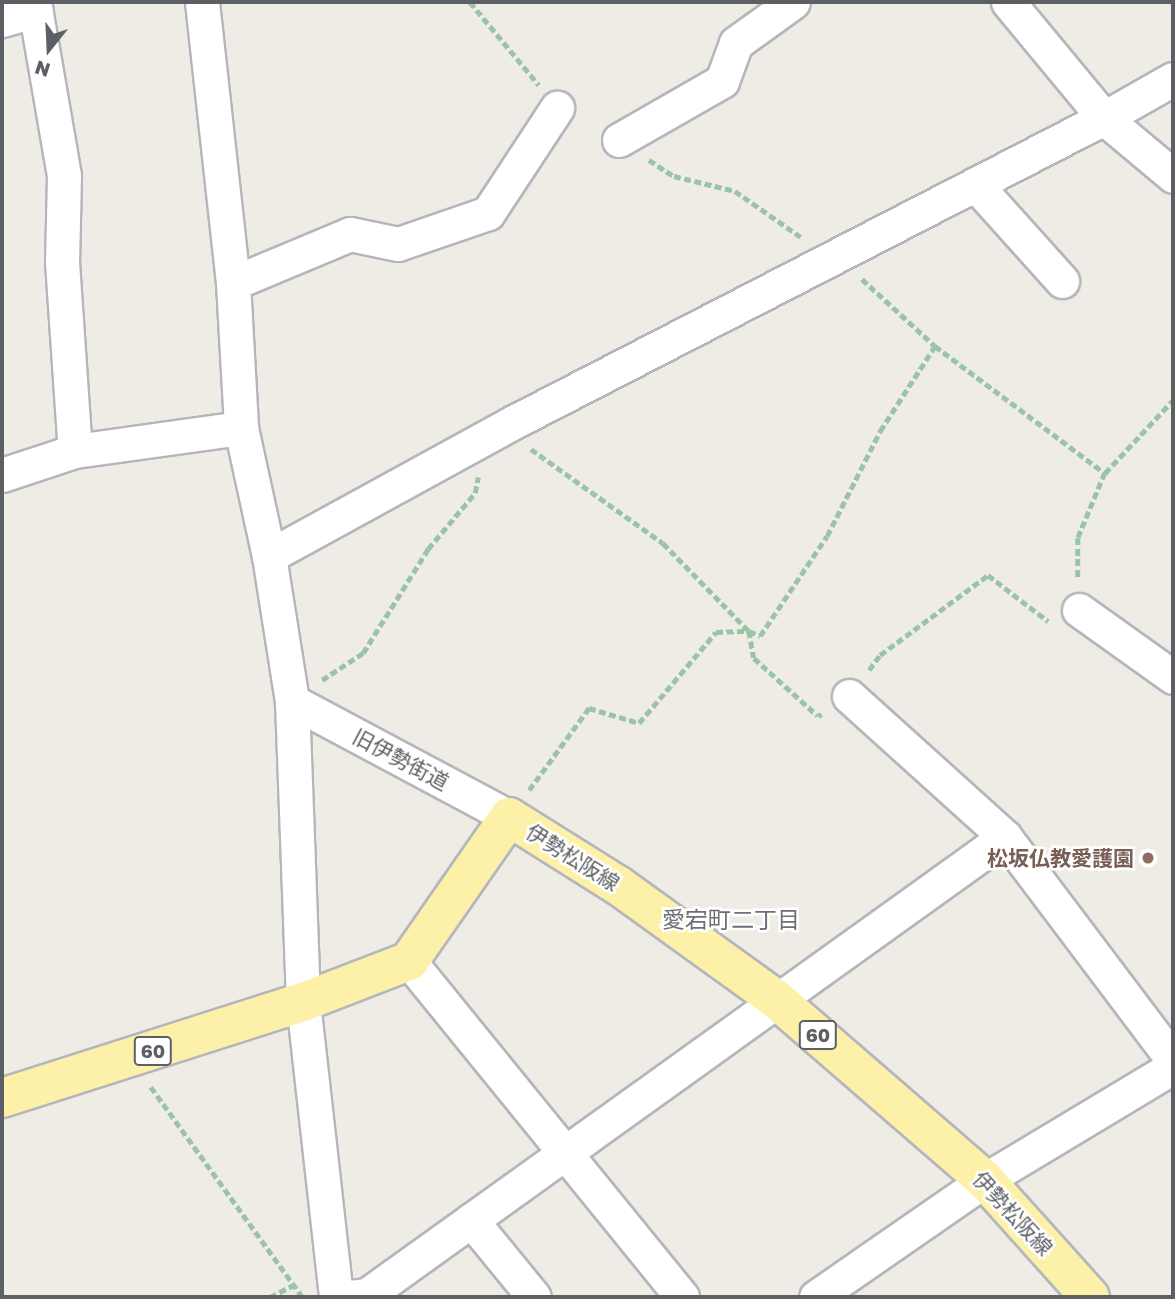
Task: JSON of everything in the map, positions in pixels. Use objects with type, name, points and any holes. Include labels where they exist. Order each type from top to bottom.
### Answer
[{"type":"main road","name":"伊勢松阪線","points":[[409,961],[509,817],[619,886],[777,1000],[985,1180],[1090,1297]]},
{"type":"main road","name":"60","points":[[2,1098],[303,1002],[409,961]]},
{"type":"street","points":[[202,2],[233,283],[241,428],[269,556],[292,701],[303,1002],[336,1297]]},
{"type":"street","points":[[619,140],[722,81],[736,43],[793,2]]},
{"type":"street","points":[[1008,2],[1104,118],[1173,176]]},
{"type":"street","points":[[2,20],[35,6],[64,176],[62,262],[75,451]]},
{"type":"street","points":[[269,556],[510,424],[838,257],[1173,79]]},
{"type":"street","points":[[233,283],[350,234],[398,244],[488,213],[557,108]]},
{"type":"street","points":[[976,185],[1062,281]]},
{"type":"street","points":[[2,475],[75,451],[241,428]]},
{"type":"street","points":[[1079,610],[1173,677]]},
{"type":"street","points":[[849,696],[1005,837],[1173,1060]]},
{"type":"street","name":"旧伊勢街道","points":[[292,701],[509,817]]},
{"type":"street","points":[[349,1297],[367,1295],[1005,837]]},
{"type":"street","points":[[409,961],[681,1297]]},
{"type":"street","points":[[822,1296],[985,1180],[1173,1067]]},
{"type":"street","points":[[471,1220],[534,1297]]},
{"type":"path","points":[[470,2],[557,108]]},
{"type":"path","points":[[619,140],[674,176],[735,191],[803,238],[838,257],[935,346],[1105,473]]},
{"type":"path","points":[[510,424],[527,446],[663,543],[749,631],[760,636],[827,536],[880,431],[935,346]]},
{"type":"path","points":[[749,631],[754,658],[818,716],[849,696],[880,655],[988,575],[1059,629],[1079,610],[1078,538],[1105,473],[1173,400]]},
{"type":"path","points":[[292,701],[363,653],[428,549],[475,494],[478,474],[469,447]]},
{"type":"path","points":[[509,817],[589,708],[639,723],[716,632],[749,631]]},
{"type":"path","points":[[130,1058],[303,1297]]},
{"type":"path","points":[[270,1297],[294,1285]]},
{"type":"place","name":"松坂仏教愛護園","points":[[1148,858]]},
{"type":"district","name":"愛宕町二丁目","points":[[731,919]]}]
